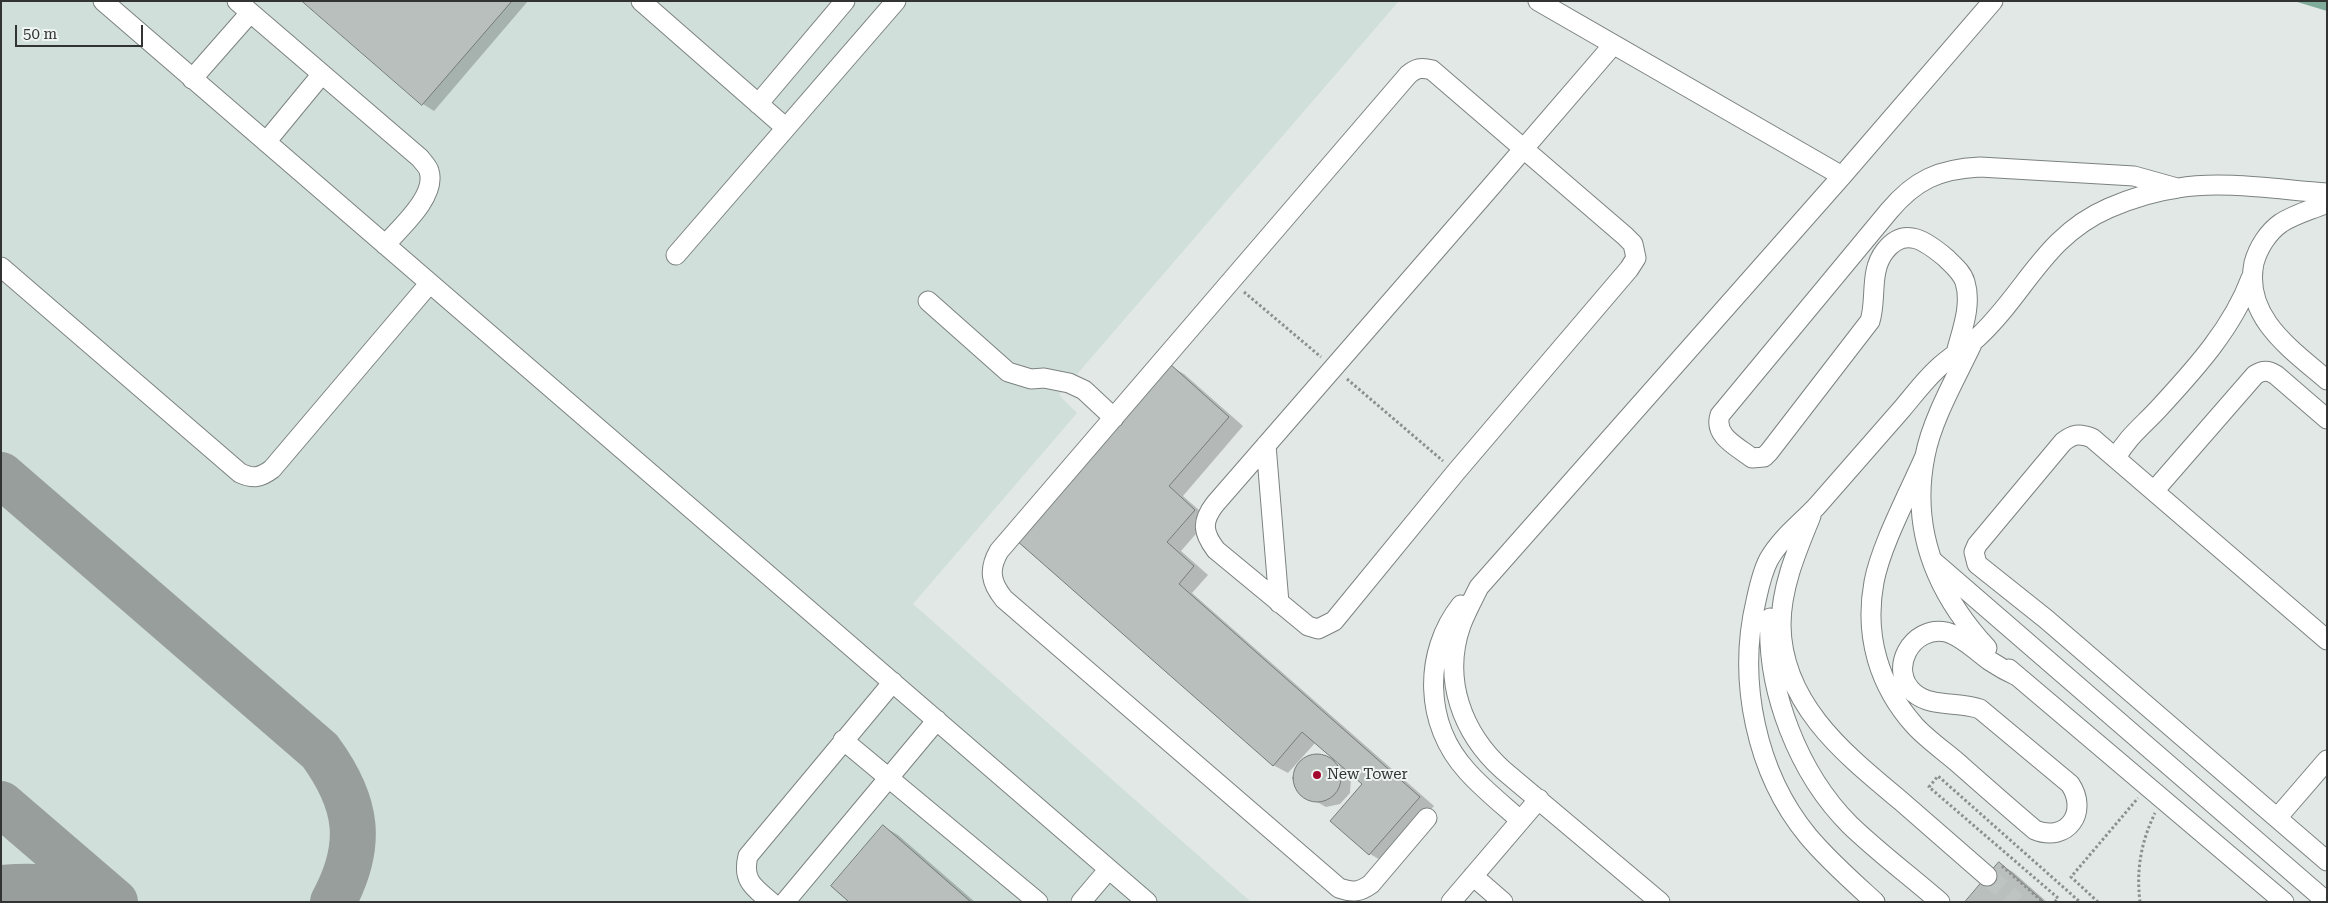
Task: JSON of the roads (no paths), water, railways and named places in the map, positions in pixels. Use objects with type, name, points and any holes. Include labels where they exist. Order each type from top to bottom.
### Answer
[{"type":"street","points":[[103,1],[384,246],[1147,902]]},
{"type":"street","points":[[641,1],[786,128]]},
{"type":"street","points":[[758,104],[845,1]]},
{"type":"street","points":[[676,255],[896,1]]},
{"type":"street","points":[[1538,1],[1842,176]]},
{"type":"street","points":[[1520,820],[1466,770],[1447,741],[1436,708],[1433,675],[1435,658],[1441,637],[1460,606],[1479,587],[1842,176],[1993,1]]},
{"type":"street","points":[[192,78],[243,7],[420,158],[429,170],[431,185],[425,198],[384,246]]},
{"type":"street","points":[[1427,818],[1371,884],[1362,891],[1350,892],[1339,888],[1004,599],[995,589],[991,576],[992,563],[999,551],[1392,94],[1415,69],[1423,68],[1432,70],[1523,149],[1633,244],[1636,258],[1629,270],[1456,472],[1334,621],[1318,629],[1308,626],[1216,550],[1207,538],[1205,525],[1208,514],[1215,504],[1523,149],[1613,45]]},
{"type":"street","points":[[266,142],[322,74]]},
{"type":"street","points":[[1956,353],[1967,310],[1965,280],[1958,270],[1927,242],[1916,238],[1902,239],[1892,243],[1878,263],[1875,278],[1874,307],[1870,321],[1769,452],[1764,457],[1752,458],[1718,429],[1720,415],[1893,206],[1919,182],[1938,173],[1959,168],[1980,167],[2134,176],[2177,188]]},
{"type":"street","points":[[1875,902],[1833,864],[1807,835],[1785,803],[1769,768],[1755,722],[1750,693],[1748,654],[1752,616],[1761,578],[1769,559],[1783,539],[1808,515],[1938,368],[1972,342],[2009,304],[2033,269],[2054,245],[2079,224],[2107,209],[2177,188],[2208,185],[2327,193]]},
{"type":"street","points":[[2116,458],[2129,437],[2162,404],[2222,333],[2244,295],[2252,274],[2256,255],[2266,238],[2280,224],[2297,214],[2327,203]]},
{"type":"street","points":[[1,267],[240,473],[251,478],[263,476],[272,469],[429,284]]},
{"type":"street","points":[[2252,274],[2253,293],[2260,312],[2270,329],[2327,380]]},
{"type":"street","points":[[928,300],[1008,372],[1031,379],[1050,378],[1069,382],[1084,390],[1114,418]]},
{"type":"street","points":[[1972,342],[1933,430],[1925,456],[1881,557],[1874,582],[1871,609],[1872,637],[1877,664],[1894,700],[1916,727],[2035,830],[2052,834],[2069,826],[2077,810],[2075,792],[2070,784],[1980,709],[1973,706],[1934,702],[1913,692],[1905,677],[1903,660],[1907,649],[1914,640],[1924,634],[1946,632],[1957,637],[1997,666],[2017,676]]},
{"type":"street","points":[[2154,492],[2255,375],[2262,371],[2269,371],[2276,375],[2327,418]]},
{"type":"street","points":[[2327,640],[2116,458],[2092,438],[2083,434],[2073,435],[2063,442],[1977,545],[1974,552],[1977,564],[1996,581],[2008,588],[2046,619],[2327,861]]},
{"type":"street","points":[[1266,445],[1279,603]]},
{"type":"street","points":[[1925,456],[1921,494],[1922,520],[1931,560],[1940,584],[1968,628],[2017,676],[2284,902]]},
{"type":"street","points":[[1808,515],[1775,627],[1777,686],[1785,716],[1796,746],[1829,801],[1850,825],[1940,902]]},
{"type":"street","points":[[1931,560],[2327,902]]},
{"type":"street","points":[[1479,587],[1461,625],[1456,644],[1454,678],[1459,704],[1466,723],[1488,756],[1660,902]]},
{"type":"street","points":[[1775,627],[1793,681],[1803,701],[1826,733],[1845,754],[1987,876]]},
{"type":"street","points":[[771,902],[748,880],[745,868],[748,856],[893,682]]},
{"type":"street","points":[[784,902],[936,720]]},
{"type":"street","points":[[843,740],[1038,902]]},
{"type":"street","points":[[2277,818],[2327,760]]},
{"type":"street","points":[[1451,902],[1539,799]]},
{"type":"street","points":[[1081,902],[1109,869]]},
{"type":"street","points":[[1473,876],[1503,902]]},
{"type":"tunnel","points":[[1987,876],[2017,902]]},
{"type":"place","name":"New Tower","points":[[1317,775]]}]
